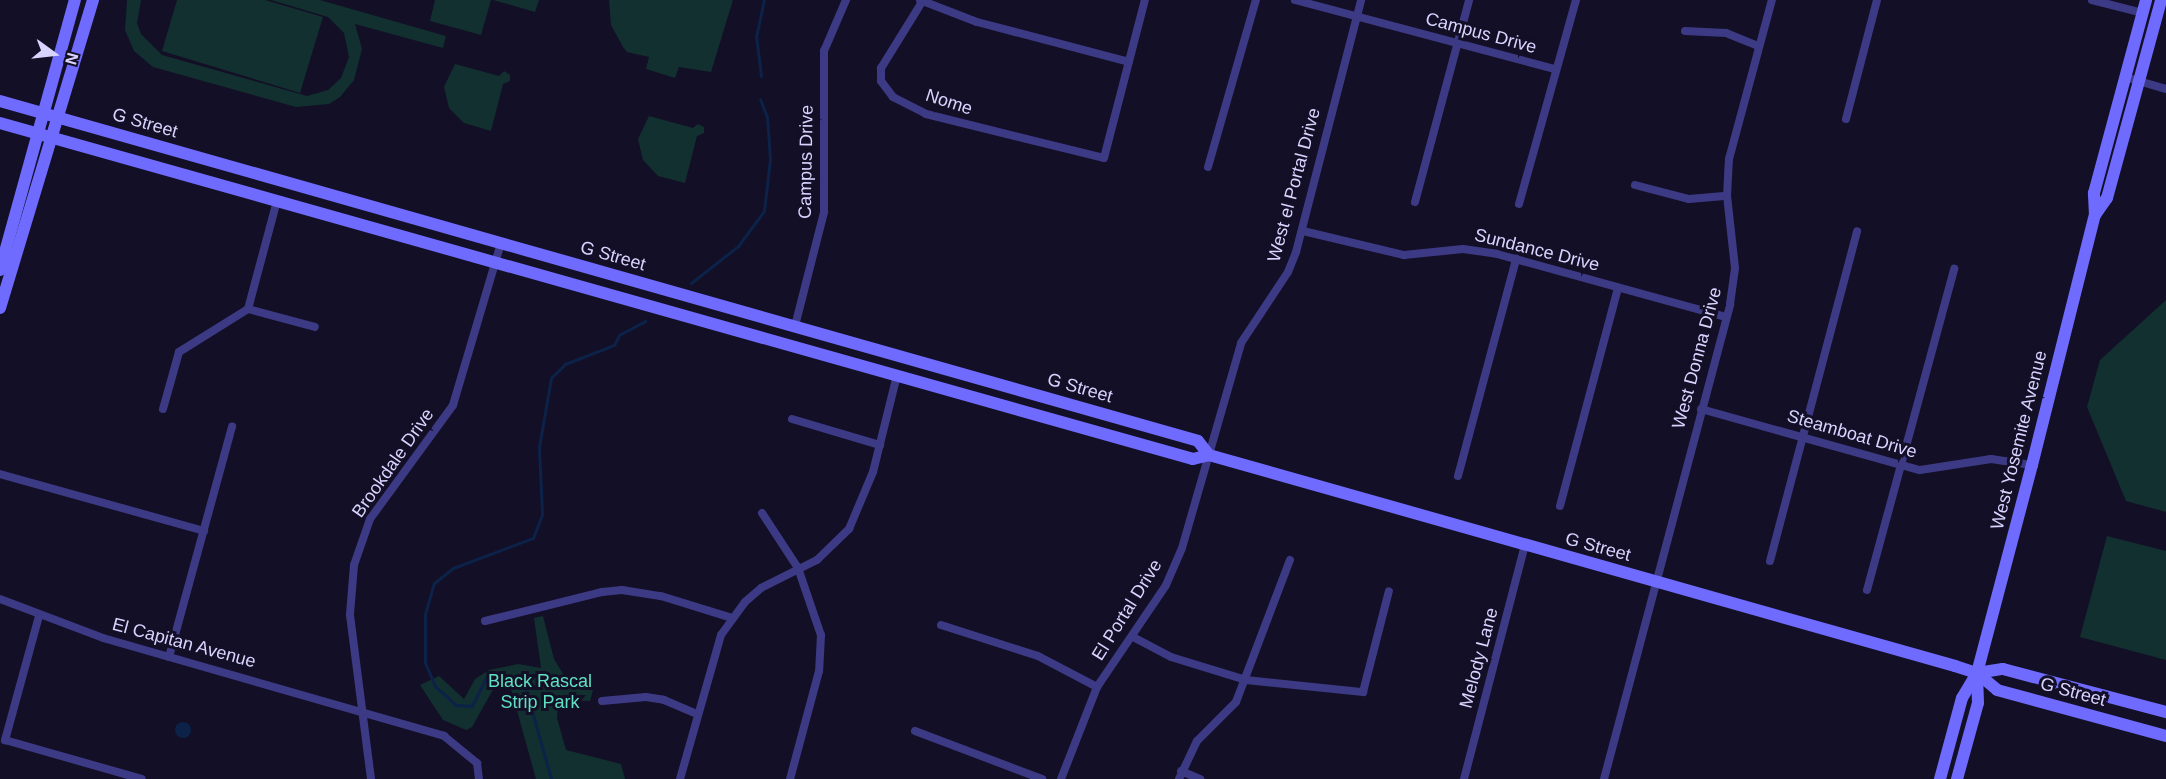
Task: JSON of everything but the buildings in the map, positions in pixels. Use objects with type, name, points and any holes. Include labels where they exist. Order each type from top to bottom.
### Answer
[{"type":"street","points":[[0,270],[75,0]]},
{"type":"street","points":[[0,308],[93,0]]},
{"type":"street","name":"Campus Drive","points":[[795,326],[824,212],[824,51],[846,0]]},
{"type":"street","points":[[921,1],[977,22],[1129,62],[1145,0]]},
{"type":"street","points":[[1209,167],[1256,0]]},
{"type":"street","name":"Campus Drive","points":[[1295,0],[1555,69]]},
{"type":"street","name":"West el Portal Drive","points":[[1209,454],[1241,343],[1288,272],[1303,231],[1360,0]]},
{"type":"street","points":[[1415,202],[1469,0]]},
{"type":"street","points":[[1519,204],[1576,0]]},
{"type":"street","name":"West Donna Drive","points":[[1604,779],[1725,317],[1735,268],[1727,196],[1731,152],[1772,0]]},
{"type":"street","points":[[1846,119],[1877,0]]},
{"type":"street","points":[[2092,0],[2143,13]]},
{"type":"street","name":"West Yosemite Avenue","points":[[1977,673],[2095,215],[2094,193],[2146,0]]},
{"type":"street","name":"West Yosemite Avenue","points":[[2095,215],[2107,198],[2161,0]]},
{"type":"street","name":"Nome","points":[[921,1],[881,68],[880,81],[893,97],[936,117],[1104,158],[1129,62]]},
{"type":"street","points":[[1685,31],[1726,33],[1759,46]]},
{"type":"street","points":[[2125,77],[2166,89]]},
{"type":"street","name":"G Street","points":[[0,101],[1198,441],[1209,454],[1977,673],[1997,690],[2166,736]]},
{"type":"street","name":"G Street","points":[[0,123],[1194,459],[1209,454]]},
{"type":"street","points":[[163,409],[179,352],[248,309],[283,181]]},
{"type":"street","points":[[1635,185],[1689,199],[1727,196]]},
{"type":"street","name":"Sundance Drive","points":[[1303,231],[1404,255],[1463,249],[1516,259],[1725,317]]},
{"type":"street","points":[[1770,561],[1857,231]]},
{"type":"street","name":"Brookdale Drive","points":[[372,779],[350,614],[350,590],[361,542],[370,519],[453,405],[501,243]]},
{"type":"street","points":[[1458,476],[1516,259]]},
{"type":"street","points":[[1868,590],[1954,269]]},
{"type":"street","points":[[1560,506],[1618,288]]},
{"type":"street","points":[[248,309],[315,327]]},
{"type":"street","points":[[680,779],[716,648],[732,618],[761,588],[835,546],[849,529],[864,500],[897,375]]},
{"type":"street","name":"Steamboat Drive","points":[[1701,409],[1932,471],[1991,459],[2032,465]]},
{"type":"street","points":[[792,419],[880,445]]},
{"type":"street","points":[[169,657],[232,426]]},
{"type":"street","name":"El Portal Drive","points":[[1061,779],[1097,687],[1133,637],[1174,569],[1209,454]]},
{"type":"street","points":[[0,474],[204,531]]},
{"type":"street","points":[[762,513],[798,568],[819,619],[821,656],[790,779]]},
{"type":"street","name":"Melody Lane","points":[[1464,779],[1525,545]]},
{"type":"street","points":[[1200,779],[1180,775],[1197,741],[1236,702],[1290,560]]},
{"type":"street","points":[[486,621],[602,592],[622,590],[661,596],[732,618]]},
{"type":"street","points":[[1133,637],[1170,657],[1246,680],[1363,692],[1389,591]]},
{"type":"street","name":"El Capitan Avenue","points":[[0,599],[39,616],[169,657],[362,710],[455,742],[477,763],[479,779]]},
{"type":"street","points":[[39,616],[5,740],[142,779]]},
{"type":"street","points":[[941,625],[1038,656],[1097,687]]},
{"type":"street","name":"G Street","points":[[1977,673],[2003,669],[2166,712]]},
{"type":"street","points":[[1940,779],[1962,698],[1977,673]]},
{"type":"street","points":[[1957,779],[1978,703],[1977,673]]},
{"type":"street","points":[[602,701],[646,697],[664,699],[698,714]]},
{"type":"street","points":[[915,731],[1042,779]]},
{"type":"green space","points":[[127,0],[141,0],[137,23],[141,34],[162,55],[307,96],[328,90],[341,78],[349,57],[344,33],[328,17],[271,0],[320,0],[446,36],[443,48],[355,24],[362,49],[354,80],[340,97],[329,104],[296,107],[153,67],[134,51],[125,30]]},
{"type":"green space","points":[[177,0],[265,0],[323,17],[300,93],[162,51]]},
{"type":"green space","points":[[435,0],[491,0],[481,35],[430,21]]},
{"type":"green space","points":[[493,0],[539,0],[535,12]]},
{"type":"green space","points":[[609,0],[733,0],[711,72],[679,67],[675,78],[646,69],[649,57],[627,52],[611,25]]},
{"type":"green space","points":[[455,64],[499,76],[504,71],[510,75],[510,81],[503,84],[491,131],[464,123],[449,108],[444,87]]},
{"type":"green space","points":[[649,116],[693,128],[698,124],[704,127],[704,133],[697,136],[685,183],[658,176],[643,160],[638,139]]},
{"type":"green space","points":[[2166,300],[2166,512],[2126,501],[2087,407],[2100,360]]},
{"type":"green space","points":[[2107,536],[2166,551],[2166,660],[2080,637]]},
{"type":"green space","name":"Black Rascal Strip Park","points":[[543,616],[554,659],[570,685],[593,690],[590,701],[564,700],[558,708],[557,718],[566,750],[621,764],[625,779],[536,779],[511,689],[495,686],[472,727],[466,730],[443,720],[420,685],[439,676],[464,699],[475,679],[489,670],[518,664],[541,668],[534,618]]},
{"type":"water","points":[[180,722],[186,722],[191,730],[189,736],[180,738],[175,733],[175,727]]},
{"type":"waterway","points":[[761,76],[756,37],[764,0]]},
{"type":"waterway","points":[[691,283],[738,246],[764,211],[770,159],[767,117],[760,99]]},
{"type":"waterway","points":[[551,779],[525,686],[510,676],[487,676],[472,706],[456,705],[435,686],[425,662],[425,614],[434,583],[453,568],[533,538],[542,514],[539,447],[551,378],[565,364],[614,345],[619,335],[645,321]]}]
